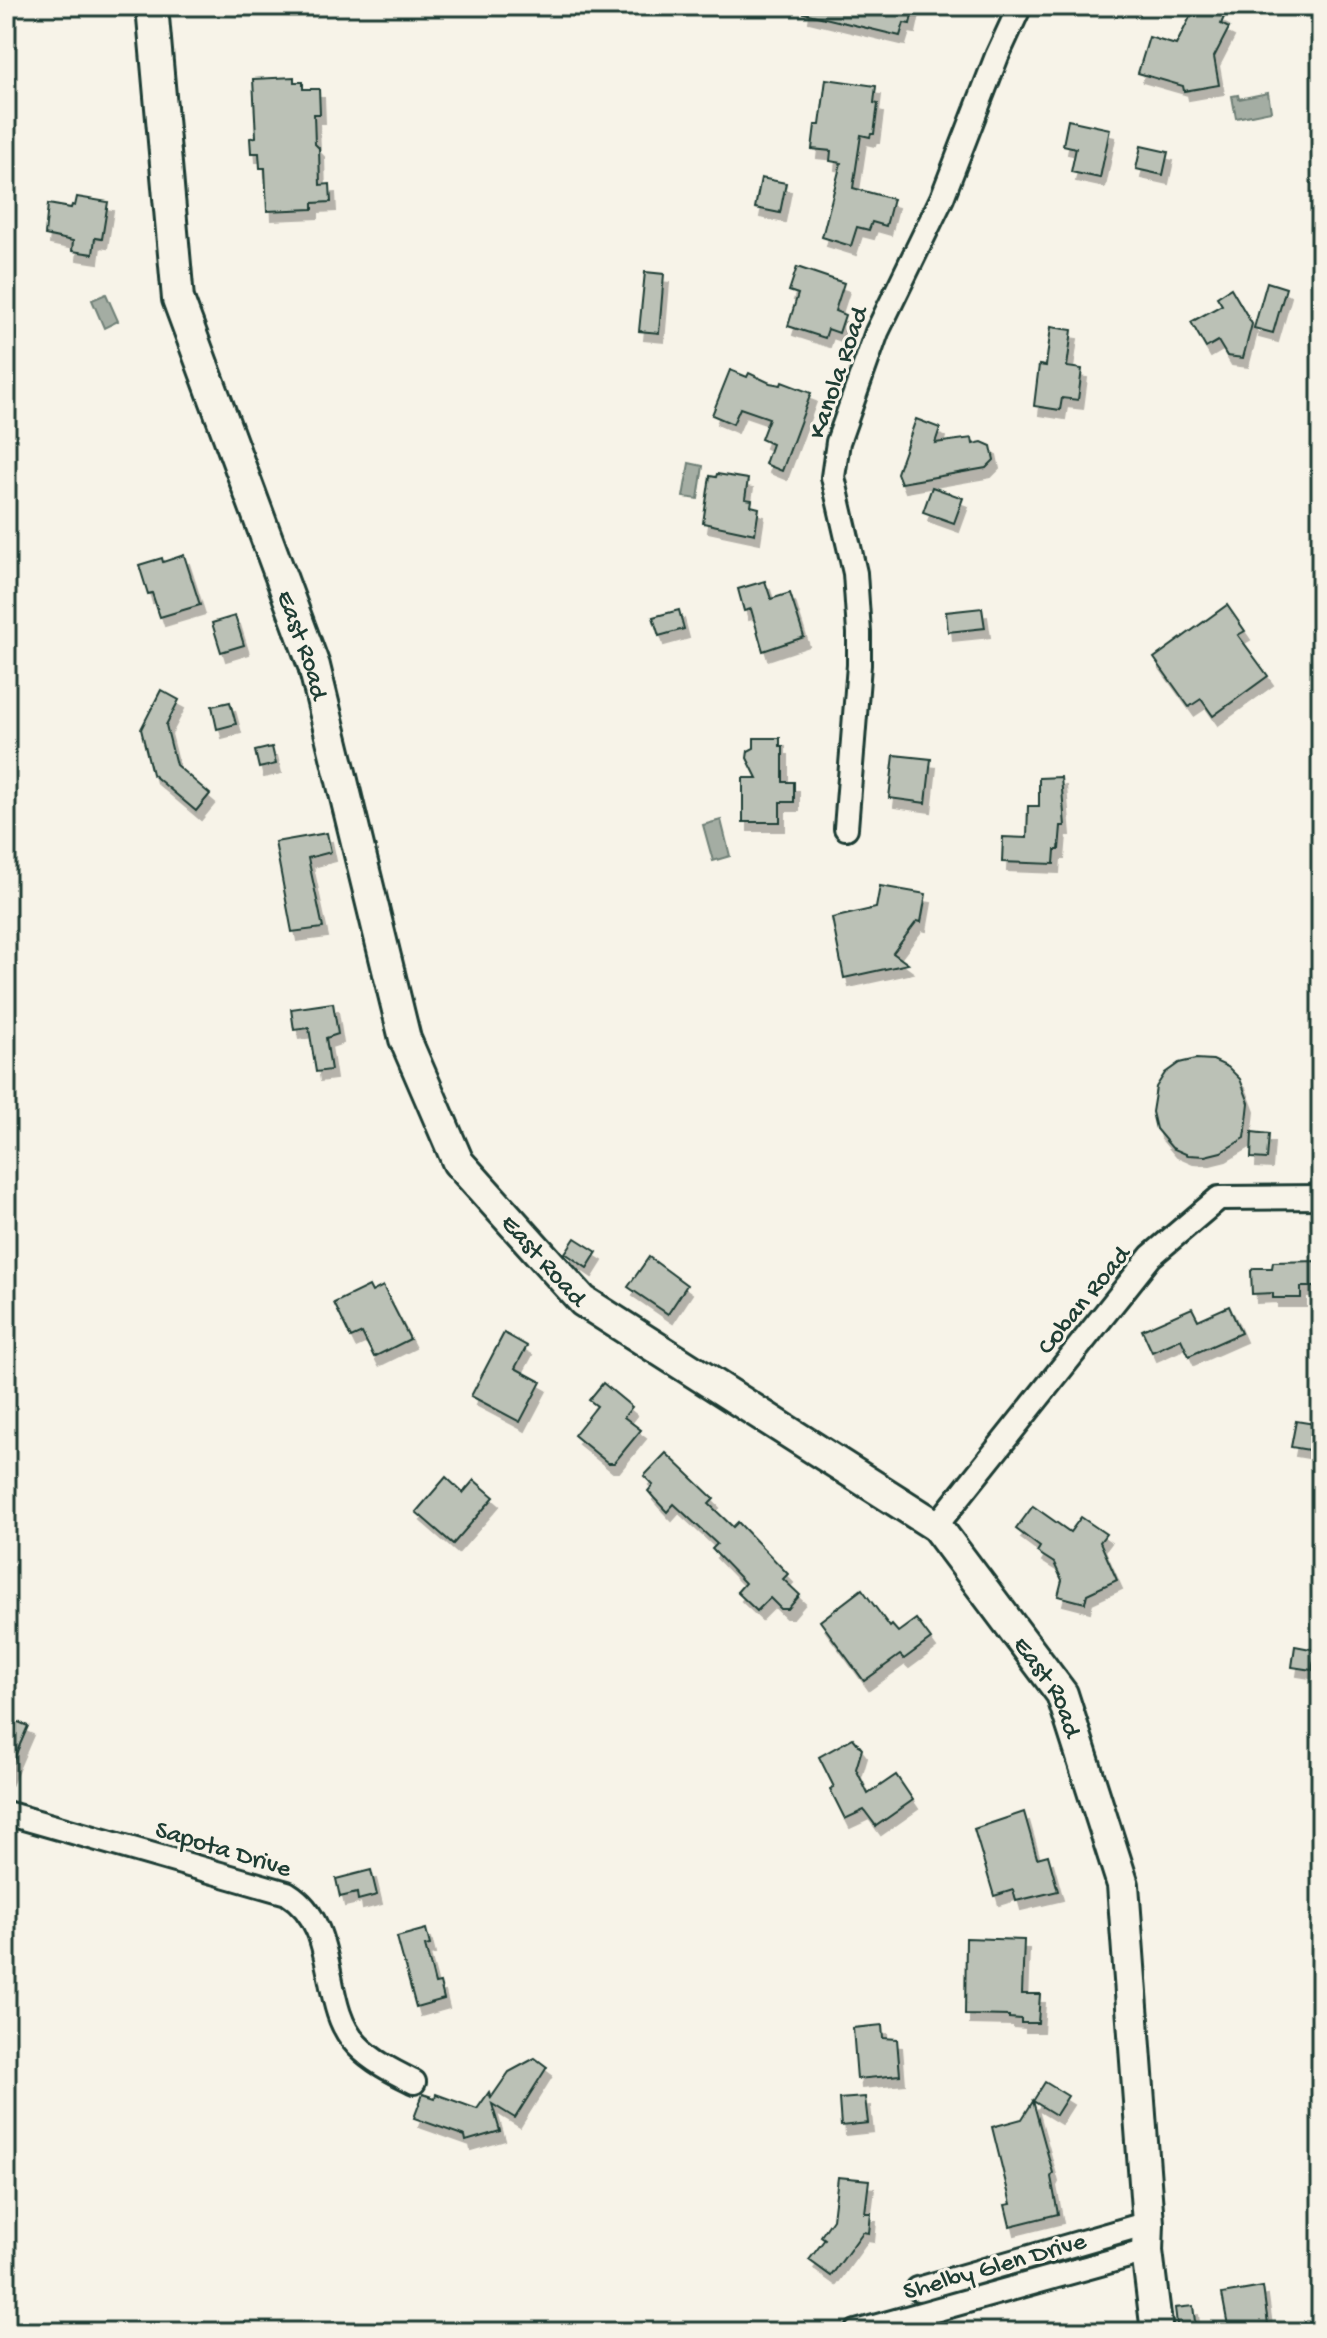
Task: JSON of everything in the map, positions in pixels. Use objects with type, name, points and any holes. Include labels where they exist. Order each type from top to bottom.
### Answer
[{"type":"street","name":"East Road","points":[[152,6],[178,299],[314,666],[405,1039],[458,1162],[583,1301],[936,1526],[1062,1694],[1123,1885],[1157,2332]]},
{"type":"street","name":"Kanola Road","points":[[846,828],[859,633],[855,573],[833,477],[838,442],[877,332],[942,198],[997,56],[1020,6]]},
{"type":"street","name":"Coban Road","points":[[936,1526],[1151,1256],[1219,1198],[1321,1197]]},
{"type":"street","name":"Sapota Drive","points":[[6,1813],[287,1893],[295,1898],[309,1910],[321,1939],[336,2000],[351,2036],[374,2059],[414,2082]]},
{"type":"street","points":[[918,2289],[1148,2237]]},
{"type":"street","name":"Shelby Glen Drive","points":[[856,2332],[1148,2237]]},
{"type":"shaded area","points":[[1268,93],[1271,111],[1236,118],[1232,96],[1238,95],[1239,99]]},
{"type":"shaded area","points":[[106,294],[118,321],[104,328],[92,300]]},
{"type":"shaded area","points":[[689,463],[703,466],[698,499],[683,497]]},
{"type":"shaded area","points":[[721,820],[730,856],[713,861],[703,825]]},
{"type":"building","points":[[805,6],[914,6],[910,24],[904,23],[900,36],[804,13]]},
{"type":"building","points":[[1201,6],[1224,17],[1221,24],[1229,28],[1214,57],[1219,85],[1184,91],[1183,86],[1138,73],[1149,37],[1176,45],[1192,13],[1196,16]]},
{"type":"building","points":[[294,77],[294,82],[303,82],[303,89],[319,89],[320,114],[314,114],[315,144],[319,148],[320,185],[330,184],[331,202],[313,203],[313,209],[267,211],[265,168],[260,168],[259,153],[251,153],[250,138],[256,137],[253,79]]},
{"type":"building","points":[[826,79],[876,86],[874,103],[878,104],[874,134],[870,137],[861,135],[853,188],[893,199],[886,226],[872,222],[869,230],[857,227],[851,246],[822,237],[841,163],[830,161],[831,151],[812,149],[815,125],[820,125]]},
{"type":"building","points":[[1068,120],[1110,129],[1100,178],[1071,172],[1076,148],[1063,145]]},
{"type":"building","points":[[1141,146],[1168,152],[1163,175],[1136,169]]},
{"type":"building","points":[[761,178],[786,183],[780,213],[755,208]]},
{"type":"building","points":[[77,197],[108,202],[102,239],[95,238],[93,254],[72,251],[73,241],[45,235],[48,204],[71,208],[75,206]]},
{"type":"building","points":[[797,267],[844,283],[835,311],[845,315],[839,333],[828,329],[825,338],[788,326],[798,294],[789,291]]},
{"type":"building","points":[[645,272],[664,274],[659,333],[639,331]]},
{"type":"building","points":[[1267,282],[1286,288],[1273,333],[1254,328]]},
{"type":"building","points":[[1231,288],[1252,324],[1243,358],[1227,356],[1218,341],[1206,348],[1191,322],[1222,305],[1217,297]]},
{"type":"building","points":[[1051,327],[1072,330],[1067,367],[1082,369],[1078,400],[1062,398],[1060,410],[1034,406],[1039,365],[1046,366]]},
{"type":"building","points":[[730,370],[747,377],[749,373],[770,383],[781,385],[782,382],[811,393],[782,471],[765,464],[772,444],[761,439],[769,418],[740,408],[733,424],[712,415]]},
{"type":"building","points":[[916,419],[940,428],[935,443],[972,438],[973,444],[982,442],[991,446],[994,460],[986,468],[901,483],[897,473]]},
{"type":"building","points":[[717,474],[748,479],[745,499],[752,500],[751,506],[759,508],[755,534],[703,523],[710,476],[716,477]]},
{"type":"building","points":[[932,487],[963,498],[954,523],[923,512]]},
{"type":"building","points":[[184,555],[200,605],[160,617],[152,593],[148,594],[139,565]]},
{"type":"building","points":[[765,581],[771,599],[790,593],[804,637],[763,651],[751,609],[744,611],[738,589]]},
{"type":"building","points":[[1227,605],[1245,631],[1238,635],[1268,676],[1213,716],[1201,699],[1189,707],[1154,658]]},
{"type":"building","points":[[982,608],[985,628],[948,632],[946,612]]},
{"type":"building","points":[[679,610],[684,629],[659,636],[653,617]]},
{"type":"building","points":[[235,616],[244,645],[221,652],[212,623]]},
{"type":"building","points":[[161,690],[179,700],[166,725],[176,765],[210,794],[196,811],[152,774],[141,729]]},
{"type":"building","points":[[230,702],[236,724],[217,729],[212,706]]},
{"type":"building","points":[[754,738],[780,738],[780,746],[783,746],[783,782],[794,782],[794,802],[780,802],[780,822],[743,822],[743,778],[757,778],[747,758],[748,751],[754,748]]},
{"type":"building","points":[[272,747],[276,764],[259,768],[255,751]]},
{"type":"building","points":[[894,755],[931,759],[926,803],[889,798]]},
{"type":"building","points":[[1061,777],[1065,826],[1061,826],[1054,864],[1002,862],[1003,837],[1027,838],[1028,806],[1039,806],[1039,778]]},
{"type":"building","points":[[327,833],[331,852],[308,858],[323,928],[292,932],[275,842]]},
{"type":"building","points":[[880,886],[926,894],[921,922],[917,921],[893,953],[908,964],[844,978],[832,918],[876,908]]},
{"type":"building","points":[[333,1003],[338,1034],[326,1038],[331,1070],[316,1072],[309,1028],[294,1030],[291,1009]]},
{"type":"building","points":[[1196,1059],[1213,1060],[1228,1067],[1240,1079],[1249,1103],[1245,1138],[1221,1152],[1205,1156],[1188,1155],[1172,1148],[1156,1129],[1152,1112],[1156,1087],[1165,1073],[1179,1063]]},
{"type":"building","points":[[1252,1132],[1269,1134],[1267,1159],[1251,1158]]},
{"type":"building","points":[[575,1238],[597,1252],[587,1268],[565,1253]]},
{"type":"building","points":[[649,1257],[687,1285],[668,1314],[628,1287]]},
{"type":"building","points":[[1319,1261],[1319,1287],[1301,1287],[1301,1298],[1273,1298],[1273,1293],[1252,1294],[1251,1271],[1254,1268],[1272,1268],[1273,1262]]},
{"type":"building","points":[[369,1286],[372,1292],[383,1286],[410,1339],[374,1357],[362,1333],[351,1338],[334,1303]]},
{"type":"building","points":[[1229,1306],[1241,1333],[1189,1356],[1181,1339],[1152,1352],[1142,1330],[1192,1308],[1198,1320]]},
{"type":"building","points":[[504,1333],[527,1346],[515,1368],[541,1382],[520,1422],[471,1396]]},
{"type":"building","points":[[603,1383],[632,1407],[624,1417],[641,1430],[614,1463],[608,1463],[574,1435],[597,1406],[589,1400]]},
{"type":"building","points":[[1296,1421],[1321,1425],[1321,1452],[1291,1447]]},
{"type":"building","points":[[666,1453],[714,1499],[709,1504],[733,1527],[738,1522],[788,1574],[783,1579],[800,1595],[788,1609],[781,1609],[770,1598],[757,1611],[737,1592],[745,1583],[712,1549],[717,1544],[674,1504],[667,1512],[648,1491],[653,1485],[644,1476]]},
{"type":"building","points":[[446,1477],[463,1493],[474,1480],[494,1497],[453,1544],[416,1512]]},
{"type":"building","points":[[1033,1506],[1070,1532],[1081,1517],[1106,1534],[1100,1542],[1117,1580],[1087,1594],[1085,1603],[1058,1596],[1062,1580],[1054,1563],[1037,1552],[1040,1547],[1016,1529]]},
{"type":"building","points":[[862,1589],[890,1627],[892,1625],[898,1632],[916,1619],[931,1639],[904,1659],[900,1655],[864,1681],[820,1621]]},
{"type":"building","points":[[1295,1646],[1316,1650],[1312,1670],[1292,1667]]},
{"type":"building","points":[[6,1717],[28,1726],[6,1777]]},
{"type":"building","points":[[853,1738],[862,1749],[856,1769],[868,1794],[896,1775],[913,1800],[876,1826],[864,1810],[845,1819],[819,1757]]},
{"type":"building","points":[[1024,1812],[1037,1858],[1048,1855],[1058,1891],[1016,1901],[1013,1890],[994,1896],[974,1829]]},
{"type":"building","points":[[371,1870],[377,1895],[358,1900],[357,1893],[340,1897],[336,1879]]},
{"type":"building","points":[[426,1929],[430,1945],[425,1946],[435,1984],[440,1983],[444,1999],[416,2007],[397,1937]]},
{"type":"building","points":[[966,1938],[1024,1940],[1022,1994],[1040,1994],[1038,2023],[1021,2023],[1021,2019],[1009,2016],[965,2015]]},
{"type":"building","points":[[882,2025],[883,2038],[897,2039],[900,2075],[857,2079],[853,2028]]},
{"type":"building","points":[[535,2058],[547,2067],[515,2118],[492,2104],[500,2131],[466,2141],[465,2136],[414,2118],[423,2094],[435,2098],[436,2094],[477,2109],[489,2092],[491,2098],[509,2072]]},
{"type":"building","points":[[1045,2082],[1068,2096],[1056,2115],[1033,2101]]},
{"type":"building","points":[[865,2097],[868,2123],[841,2126],[839,2099]]},
{"type":"building","points":[[1033,2101],[1053,2173],[1051,2177],[1058,2214],[1010,2226],[1005,2205],[1011,2204],[992,2127],[1022,2119]]},
{"type":"building","points":[[838,2177],[869,2180],[865,2213],[871,2213],[869,2233],[863,2232],[831,2276],[809,2260],[825,2239],[821,2236],[833,2219]]},
{"type":"building","points":[[1263,2287],[1268,2324],[1229,2331],[1222,2294]]},
{"type":"building","points":[[1193,2306],[1196,2329],[1178,2332],[1175,2308]]}]
